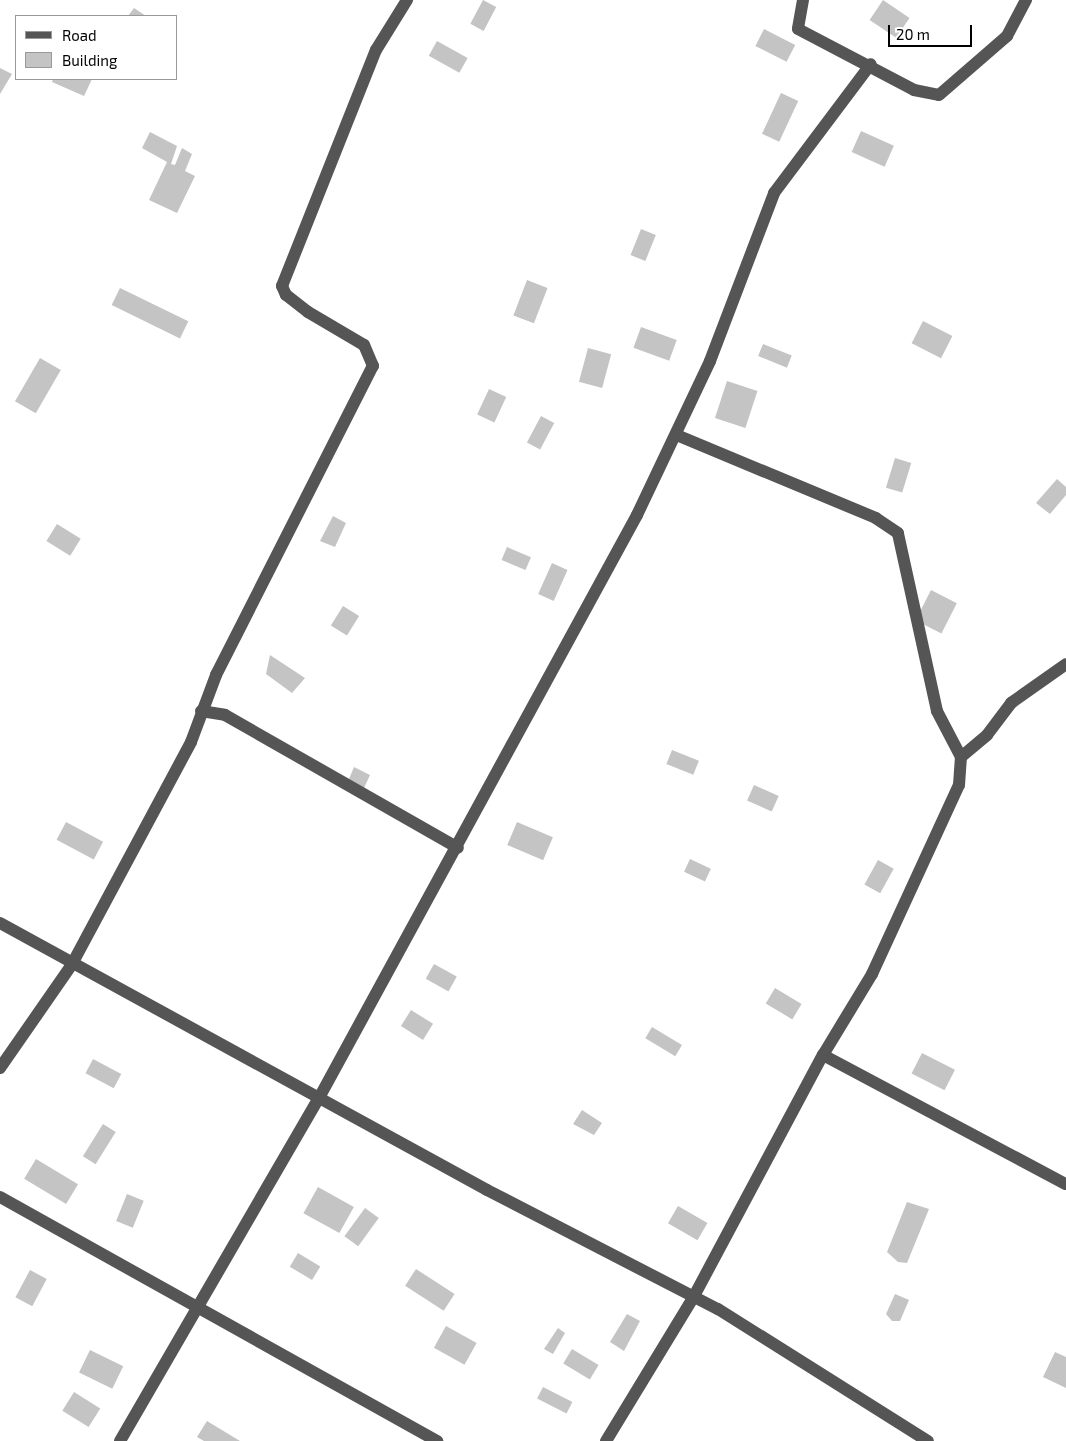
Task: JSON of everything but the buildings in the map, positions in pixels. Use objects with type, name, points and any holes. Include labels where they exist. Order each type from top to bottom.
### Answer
[{"type":"street","points":[[0,1068],[71,966],[191,742],[200,711],[373,366],[364,344],[308,312],[286,295],[282,286],[376,50],[407,0]]},
{"type":"street","points":[[803,0],[798,29],[871,64],[914,90],[939,95],[1007,36],[1026,0]]},
{"type":"street","points":[[120,1441],[195,1307],[319,1098],[458,848],[677,435],[774,193],[871,64]]},
{"type":"street","points":[[606,1441],[693,1298],[823,1055],[872,974],[956,799],[961,757],[937,711],[898,533],[876,518],[677,435]]},
{"type":"street","points":[[961,757],[987,735],[1011,703],[1066,664]]},
{"type":"street","points":[[200,711],[225,715],[458,848]]},
{"type":"street","points":[[0,923],[71,966],[750,1327],[928,1441]]},
{"type":"street","points":[[823,1055],[1066,1184]]},
{"type":"street","points":[[0,1197],[437,1441]]}]
